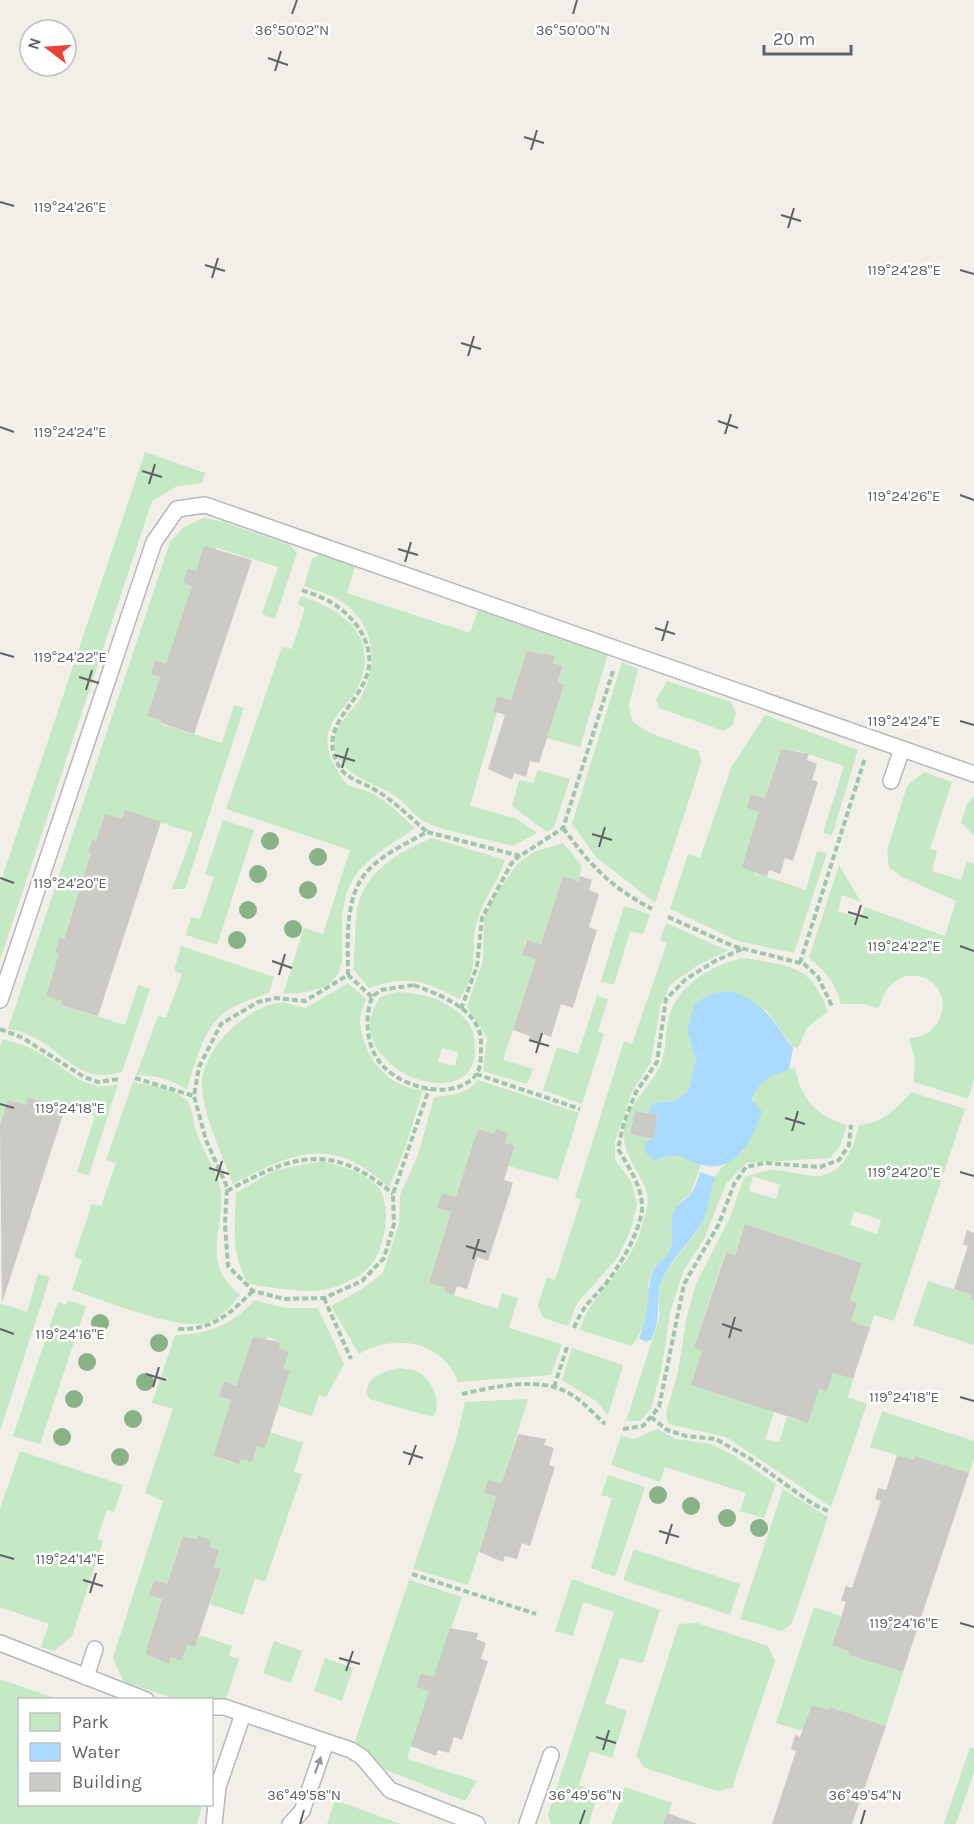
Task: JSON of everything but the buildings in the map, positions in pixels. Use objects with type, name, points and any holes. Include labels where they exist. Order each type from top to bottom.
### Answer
[{"type":"lane","points":[[0,1000],[154,542],[177,509],[205,505],[974,774]]},
{"type":"lane","points":[[891,781],[902,748]]},
{"type":"lane","points":[[0,1643],[141,1698]]},
{"type":"lane","points":[[86,1677],[95,1649]]},
{"type":"lane","points":[[213,1707],[224,1707],[243,1713],[362,1756],[390,1790],[477,1824]]},
{"type":"lane","points":[[214,1824],[218,1787],[243,1713]]},
{"type":"lane","points":[[290,1824],[302,1811],[326,1742]]},
{"type":"lane","points":[[527,1824],[550,1755]]},
{"type":"path","points":[[302,590],[332,602],[352,619],[367,640],[369,662],[366,679],[333,731],[333,751],[340,767],[352,779],[376,790],[427,832],[520,856]]},
{"type":"path","points":[[461,1009],[477,966],[482,918],[511,864],[563,828],[619,650]]},
{"type":"path","points":[[800,963],[872,738]]},
{"type":"path","points":[[563,828],[593,868],[627,896],[652,909]]},
{"type":"path","points":[[348,975],[352,902],[364,875],[384,857],[427,832]]},
{"type":"path","points":[[668,917],[742,949],[800,963],[818,977],[828,993],[833,1008]]},
{"type":"path","points":[[574,1328],[582,1307],[603,1286],[620,1264],[634,1235],[642,1206],[636,1179],[618,1149],[624,1122],[636,1092],[657,1062],[666,999],[686,979],[715,961],[742,949]]},
{"type":"path","points":[[348,975],[372,997]]},
{"type":"path","points":[[348,975],[305,1001],[276,998],[258,1002],[221,1024],[199,1067],[194,1096],[206,1140],[227,1191],[225,1224],[228,1266],[253,1292],[284,1299],[324,1298],[362,1281],[384,1258],[394,1224],[393,1194],[429,1089]]},
{"type":"path","points":[[414,985],[446,998],[461,1009],[469,1014],[482,1037],[481,1059],[476,1074],[466,1083],[452,1088],[429,1089],[398,1078],[382,1066],[374,1052],[366,1025],[372,997],[381,990],[414,985]]},
{"type":"path","points":[[0,1029],[23,1038],[84,1077],[98,1082],[120,1079]]},
{"type":"path","points":[[476,1074],[580,1108]]},
{"type":"path","points":[[135,1077],[194,1096]]},
{"type":"path","points":[[623,1429],[642,1426],[660,1407],[684,1284],[719,1224],[734,1184],[746,1167],[765,1163],[820,1167],[838,1160],[849,1146],[851,1125]]},
{"type":"path","points":[[227,1191],[267,1170],[325,1157],[348,1164],[377,1180],[393,1194]]},
{"type":"path","points":[[177,1329],[197,1330],[226,1317],[253,1292]]},
{"type":"path","points":[[324,1298],[351,1359]]},
{"type":"path","points":[[554,1388],[567,1347]]},
{"type":"path","points":[[462,1394],[498,1386],[547,1385],[567,1392],[605,1424]]},
{"type":"path","points":[[651,1417],[668,1430],[686,1436],[716,1439],[749,1458],[813,1504],[830,1512]]},
{"type":"path","points":[[412,1574],[536,1614]]},
{"type":"green space","points":[[145,452],[205,473],[202,483],[177,486],[152,501],[0,960],[0,884]]},
{"type":"green space","points":[[203,518],[221,521],[290,545],[297,553],[275,619],[262,614],[278,567],[217,548],[196,571],[188,568],[183,583],[192,586],[166,664],[155,660],[151,673],[160,677],[147,716],[161,720],[161,724],[222,743],[234,705],[244,708],[185,889],[172,889],[193,833],[125,811],[122,819],[105,814],[96,841],[92,840],[88,852],[91,853],[64,938],[60,937],[59,953],[46,995],[62,1001],[61,1005],[125,1025],[138,985],[150,989],[122,1072],[107,1075],[94,1074],[73,1065],[31,1036],[8,1029],[170,542],[183,528]]},
{"type":"green space","points":[[320,554],[355,566],[347,593],[470,633],[479,607],[608,654],[580,747],[547,738],[564,685],[557,682],[563,666],[553,663],[554,656],[527,651],[511,700],[497,696],[493,710],[497,712],[470,806],[515,818],[537,833],[513,846],[433,825],[421,819],[394,795],[357,776],[341,763],[336,754],[335,738],[340,725],[358,702],[366,685],[372,660],[371,648],[363,624],[355,613],[335,598],[304,586],[312,559]]},
{"type":"green space","points":[[301,596],[329,608],[352,625],[364,649],[365,663],[361,680],[356,691],[336,717],[328,736],[332,761],[347,784],[381,799],[415,828],[372,858],[352,881],[345,901],[342,920],[342,957],[339,972],[330,983],[312,991],[283,994],[304,928],[323,934],[350,850],[226,809],[282,647],[292,649],[305,608],[298,604]]},
{"type":"green space","points":[[622,662],[638,669],[629,705],[632,721],[648,732],[699,751],[701,763],[655,903],[596,857],[572,824]]},
{"type":"green space","points":[[667,681],[731,702],[736,713],[733,725],[724,731],[659,708],[656,700]]},
{"type":"green space","points":[[765,715],[858,750],[832,835],[823,833],[844,766],[796,750],[795,753],[781,749],[765,798],[752,794],[747,808],[759,812],[755,873],[806,890],[817,851],[827,853],[794,953],[738,941],[670,909],[688,854],[700,858],[731,768]]},
{"type":"green space","points":[[538,770],[570,779],[554,827],[547,832],[512,806],[519,780],[533,783]]},
{"type":"green space","points":[[924,772],[952,782],[930,849],[937,851],[932,871],[961,880],[967,861],[974,864],[974,1080],[968,1099],[914,1082],[915,1060],[909,1038],[919,1037],[930,1031],[939,1020],[943,1005],[940,992],[932,982],[921,977],[909,976],[897,980],[886,991],[879,1009],[865,1004],[841,1004],[829,978],[809,958],[839,865],[861,902],[842,895],[838,911],[861,919],[865,907],[945,936],[956,901],[902,877],[889,867],[887,851],[907,786]]},
{"type":"green space","points":[[974,796],[974,836],[961,822],[967,804]]},
{"type":"green space","points":[[223,820],[254,830],[217,945],[186,935],[191,917],[200,919],[214,877],[205,874]]},
{"type":"green space","points":[[432,838],[505,860],[479,915],[474,937],[471,976],[459,999],[436,987],[415,982],[394,982],[369,988],[353,969],[356,918],[364,889],[372,877],[393,858]]},
{"type":"green space","points":[[563,843],[582,866],[578,882],[563,877],[541,944],[526,940],[522,955],[536,959],[503,1060],[533,1069],[527,1084],[483,1071],[487,1038],[467,1006],[483,961],[484,919],[491,902],[517,864],[534,852]]},
{"type":"green space","points":[[624,906],[650,914],[643,934],[630,931],[614,985],[601,981]]},
{"type":"green space","points":[[666,923],[728,951],[698,965],[671,984],[660,1007],[651,1062],[632,1092],[615,1141],[615,1160],[631,1181],[637,1204],[630,1231],[618,1257],[577,1303],[568,1326],[543,1318],[538,1305],[547,1277],[555,1280],[581,1200],[575,1198],[624,1041],[632,1044],[667,943],[660,940]]},
{"type":"green space","points":[[181,946],[274,977],[269,993],[230,1009],[213,1024],[199,1052],[187,1090],[163,1078],[136,1075],[158,1016],[166,1018],[182,974],[174,971]]},
{"type":"green space","points":[[746,958],[797,970],[814,984],[828,1011],[807,1028],[798,1048],[793,1047],[766,1010],[687,1031],[696,1060],[688,1092],[674,1101],[653,1103],[648,1113],[635,1111],[630,1134],[653,1139],[672,1154],[686,1156],[701,1164],[691,1193],[679,1203],[671,1225],[674,1242],[667,1257],[654,1267],[648,1284],[650,1304],[646,1323],[632,1346],[580,1330],[593,1303],[629,1256],[645,1217],[647,1195],[625,1145],[625,1125],[633,1106],[661,1064],[668,1020],[674,1003],[690,984],[711,969]]},
{"type":"green space","points":[[348,983],[366,999],[360,1022],[362,1035],[366,1047],[379,1068],[398,1083],[423,1090],[406,1145],[389,1188],[369,1171],[350,1160],[331,1155],[313,1154],[294,1157],[275,1164],[233,1184],[210,1125],[202,1088],[203,1075],[216,1047],[239,1022],[266,1006],[286,1003],[306,1008]]},
{"type":"green space","points":[[396,992],[415,994],[442,1002],[459,1013],[470,1026],[475,1041],[474,1059],[467,1073],[454,1081],[437,1083],[409,1076],[392,1065],[376,1047],[370,1033],[370,1019],[380,997]],"holes":[[[442,1048],[458,1052],[455,1066],[438,1062]]]},
{"type":"green space","points":[[597,996],[608,999],[598,1031],[604,1034],[582,1104],[543,1090],[557,1047],[578,1054]]},
{"type":"green space","points":[[3,1039],[36,1051],[80,1080],[97,1086],[118,1084],[89,1175],[77,1172],[95,1116],[29,1097],[26,1105],[8,1100],[0,1125],[0,1047]]},
{"type":"green space","points":[[795,1067],[801,1088],[812,1105],[827,1117],[847,1125],[839,1148],[830,1158],[746,1163],[726,1184],[704,1239],[683,1272],[670,1313],[662,1366],[651,1409],[640,1421],[626,1421],[660,1316],[660,1288],[663,1277],[698,1230],[712,1183],[720,1169],[743,1151],[755,1089],[770,1076]]},
{"type":"green space","points":[[478,1080],[579,1113],[558,1180],[509,1166],[515,1147],[505,1143],[508,1133],[496,1129],[456,1197],[442,1193],[438,1208],[451,1212],[429,1283],[445,1288],[444,1292],[498,1309],[502,1293],[518,1298],[509,1328],[562,1344],[551,1375],[458,1382],[442,1357],[416,1345],[387,1344],[373,1347],[359,1354],[331,1306],[362,1289],[383,1273],[399,1224],[400,1195],[418,1155],[434,1097],[463,1091]]},
{"type":"green space","points":[[133,1082],[167,1090],[180,1095],[188,1102],[197,1134],[218,1179],[221,1208],[217,1259],[228,1283],[240,1295],[225,1312],[205,1323],[192,1324],[158,1318],[72,1290],[82,1260],[74,1257],[92,1204],[101,1206],[116,1163],[106,1160]]},
{"type":"green space","points":[[911,1092],[965,1109],[894,1321],[874,1315],[870,1328],[851,1321],[857,1303],[850,1300],[862,1263],[745,1224],[735,1255],[725,1252],[694,1348],[702,1351],[691,1385],[774,1412],[765,1439],[779,1442],[787,1417],[808,1423],[819,1389],[827,1392],[833,1373],[853,1379],[848,1397],[867,1404],[831,1507],[726,1437],[668,1424],[666,1413],[678,1372],[687,1316],[696,1284],[731,1215],[744,1177],[772,1170],[813,1176],[832,1172],[839,1167],[850,1152],[859,1125],[882,1118],[895,1109]],"holes":[[[753,1176],[780,1185],[776,1199],[749,1191]],[[854,1211],[881,1220],[877,1234],[850,1225]]]},
{"type":"green space","points":[[322,1161],[364,1176],[382,1193],[386,1215],[379,1252],[364,1272],[326,1290],[293,1290],[249,1284],[236,1251],[236,1193],[275,1170]]},
{"type":"green space","points":[[38,1274],[50,1277],[0,1431],[0,1303],[27,1312]]},
{"type":"green space","points":[[928,1281],[971,1295],[971,1299],[974,1300],[974,1345],[913,1325]]},
{"type":"green space","points":[[68,1300],[86,1306],[40,1444],[13,1436],[58,1302],[66,1305]]},
{"type":"green space","points":[[254,1300],[285,1308],[318,1308],[344,1364],[326,1397],[319,1395],[312,1416],[279,1406],[290,1370],[284,1368],[289,1352],[279,1348],[281,1342],[268,1337],[266,1341],[253,1337],[236,1386],[224,1382],[219,1396],[231,1400],[226,1461],[238,1465],[241,1459],[252,1462],[257,1446],[265,1449],[270,1432],[303,1443],[294,1472],[302,1474],[265,1582],[255,1578],[243,1615],[210,1604],[221,1569],[214,1567],[219,1550],[209,1547],[211,1540],[184,1536],[167,1584],[154,1580],[149,1594],[162,1599],[145,1654],[169,1664],[171,1657],[182,1661],[187,1645],[195,1647],[200,1635],[232,1646],[229,1656],[239,1659],[226,1699],[173,1698],[124,1682],[113,1658],[163,1501],[145,1493],[173,1409],[152,1403],[175,1335],[209,1330],[229,1322]]},
{"type":"green space","points":[[572,1348],[623,1365],[608,1415],[596,1401],[562,1380]]},
{"type":"green space","points":[[399,1368],[416,1371],[432,1386],[437,1406],[433,1417],[369,1399],[367,1392],[371,1381],[381,1374]]},
{"type":"green space","points":[[528,1399],[501,1484],[488,1479],[484,1493],[496,1497],[468,1585],[413,1569],[457,1437],[465,1402]]},
{"type":"green space","points":[[882,1411],[974,1441],[974,1459],[969,1473],[915,1456],[913,1460],[870,1447]]},
{"type":"green space","points":[[657,1429],[676,1439],[711,1444],[733,1455],[776,1484],[764,1518],[740,1511],[746,1493],[665,1467],[660,1482],[611,1465],[621,1436],[634,1439]]},
{"type":"green space","points":[[20,1451],[123,1485],[114,1512],[107,1510],[97,1539],[103,1541],[72,1636],[54,1651],[41,1647],[49,1624],[0,1607],[0,1509]]},
{"type":"green space","points":[[608,1475],[645,1487],[615,1577],[591,1568],[612,1498],[601,1495]]},
{"type":"green space","points":[[783,1489],[828,1517],[792,1623],[782,1631],[740,1619]]},
{"type":"green space","points":[[634,1549],[740,1584],[730,1615],[623,1580]]},
{"type":"green space","points":[[572,1579],[660,1610],[643,1663],[620,1658],[605,1703],[627,1711],[612,1758],[590,1751],[579,1785],[592,1790],[596,1800],[589,1824],[551,1824],[548,1814],[614,1612],[583,1602],[573,1636],[555,1631]]},
{"type":"green space","points":[[409,1580],[462,1597],[434,1677],[421,1673],[416,1687],[429,1691],[407,1759],[477,1781],[465,1801],[386,1770],[355,1741]]},
{"type":"green space","points":[[814,1607],[841,1616],[832,1645],[849,1651],[849,1655],[903,1672],[886,1726],[830,1707],[829,1710],[812,1705],[803,1731],[776,1723]]},
{"type":"green space","points":[[697,1623],[768,1646],[775,1661],[732,1788],[717,1791],[645,1768],[636,1756],[679,1624]]},
{"type":"green space","points":[[274,1641],[302,1651],[291,1683],[263,1673]]},
{"type":"green space","points":[[325,1658],[353,1668],[342,1701],[314,1691]]},
{"type":"green space","points":[[0,1679],[54,1698],[18,1698],[18,1806],[202,1806],[197,1824],[0,1824]]},
{"type":"green space","points":[[970,1747],[974,1748],[974,1772],[956,1824],[944,1824]]},
{"type":"green space","points":[[625,1787],[672,1803],[664,1824],[612,1824]]},
{"type":"green space","points":[[335,1800],[401,1824],[327,1824]]},
{"type":"water","points":[[730,991],[752,1001],[773,1020],[793,1048],[789,1070],[776,1074],[757,1088],[752,1100],[762,1111],[750,1140],[736,1157],[719,1166],[700,1164],[679,1156],[654,1160],[646,1153],[644,1143],[653,1138],[658,1116],[648,1113],[653,1103],[674,1101],[688,1092],[696,1060],[687,1031],[695,1003],[713,993]]},
{"type":"water","points":[[700,1172],[715,1177],[706,1210],[698,1229],[670,1265],[663,1278],[655,1331],[651,1340],[646,1342],[639,1338],[647,1311],[650,1280],[656,1266],[671,1248],[671,1225],[674,1210],[691,1194]]}]
